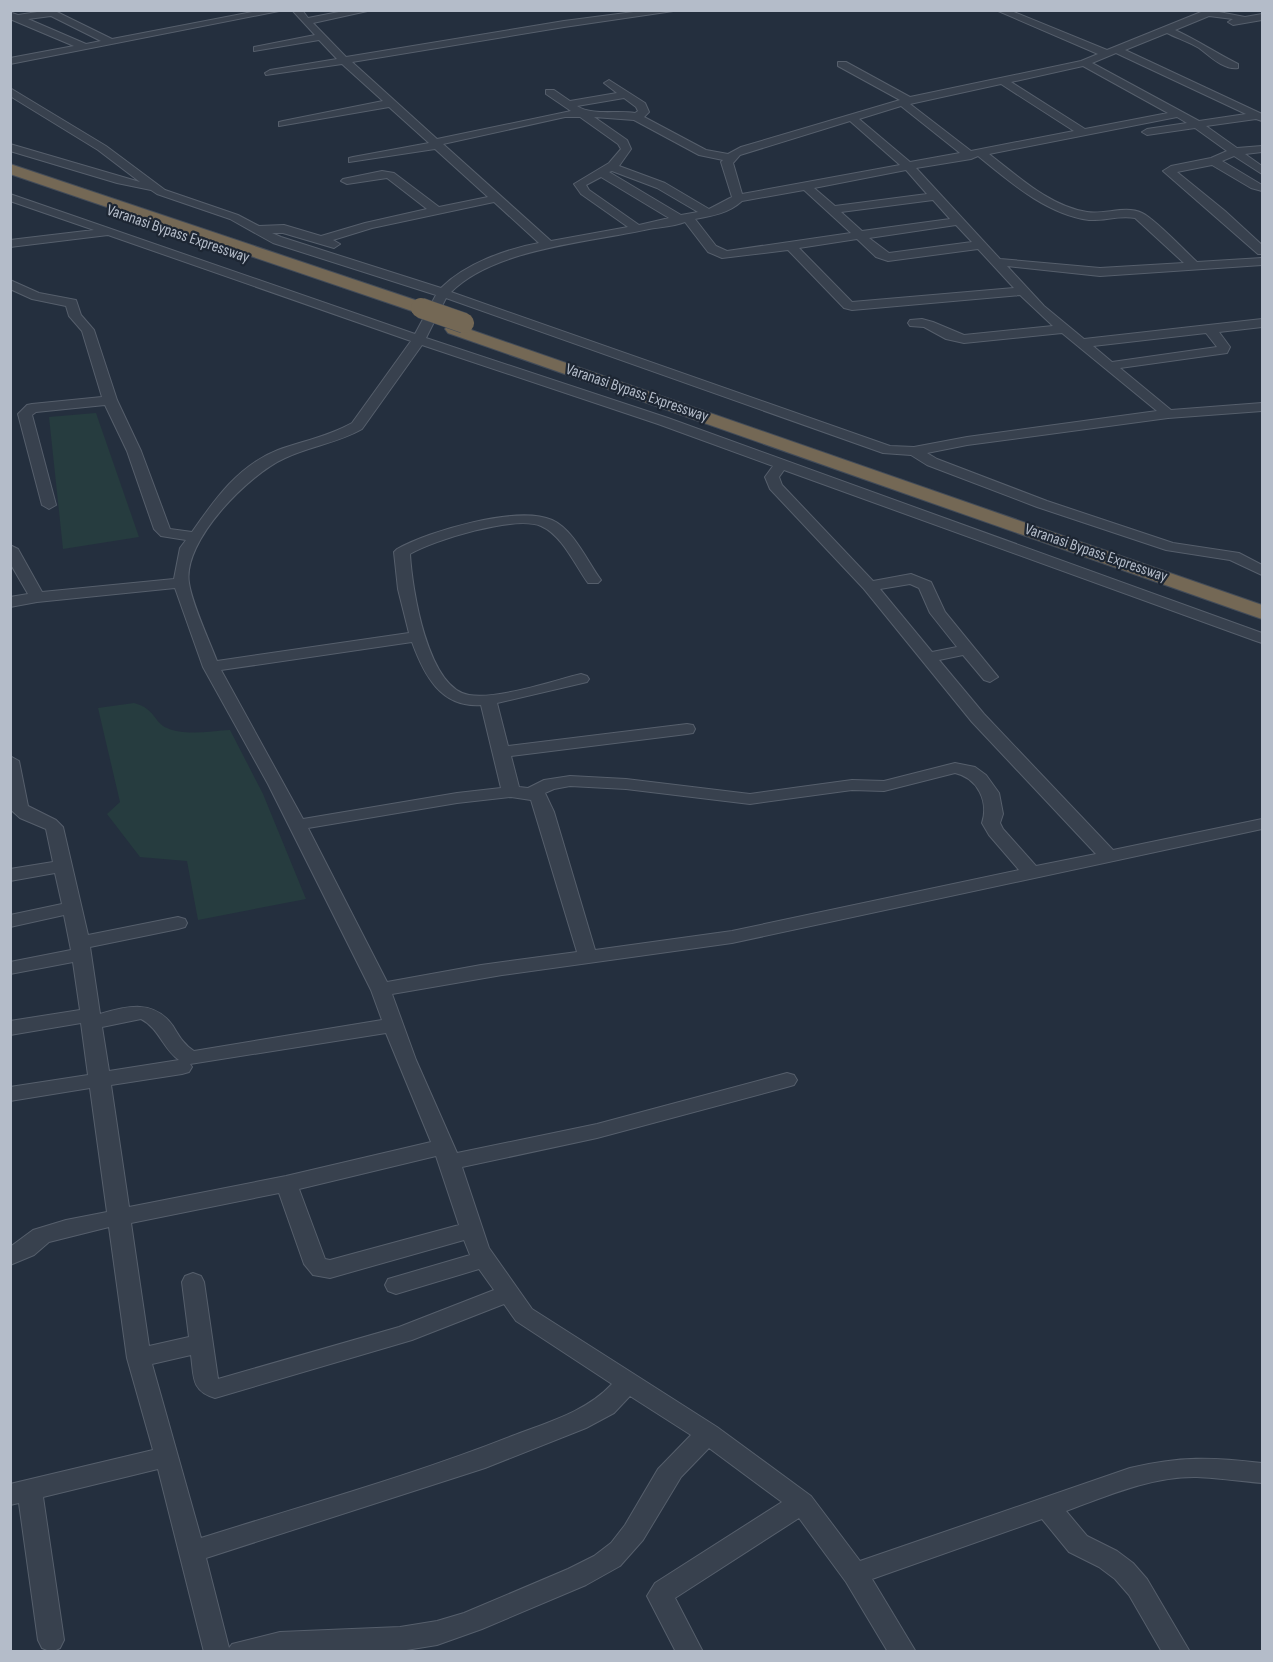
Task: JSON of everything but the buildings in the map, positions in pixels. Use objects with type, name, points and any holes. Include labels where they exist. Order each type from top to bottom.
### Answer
[{"type":"highway","name":"Varanasi Bypass Expressway","points":[[10,169],[1263,603]]},
{"type":"highway","name":"Varanasi Bypass Expressway","points":[[10,177],[416,311]]},
{"type":"highway","name":"Varanasi Bypass Expressway","points":[[459,326],[1263,612]]},
{"type":"street","points":[[10,61],[280,10]]},
{"type":"street","points":[[296,10],[340,57],[547,244]]},
{"type":"street","points":[[306,21],[368,10]]},
{"type":"street","points":[[266,70],[564,24],[676,10]]},
{"type":"street","points":[[1000,10],[1112,52],[1260,117]]},
{"type":"street","points":[[1256,10],[1263,15]]},
{"type":"street","points":[[738,198],[727,162],[745,149],[906,102],[1084,63],[1212,12],[1219,16],[1234,15],[1244,20]]},
{"type":"street","points":[[13,17],[52,14],[109,41]]},
{"type":"street","points":[[1231,22],[1263,15]]},
{"type":"street","points":[[13,17],[83,46]]},
{"type":"street","points":[[1165,29],[1201,45],[1213,56],[1234,66]]},
{"type":"street","points":[[257,49],[322,37]]},
{"type":"street","points":[[1084,63],[1195,124],[1263,171]]},
{"type":"street","points":[[842,64],[906,102],[976,155],[1039,197],[1064,210],[1093,217],[1131,214],[1139,216],[1195,266]]},
{"type":"street","points":[[1002,80],[1083,132]]},
{"type":"street","points":[[609,83],[645,109],[637,117]]},
{"type":"street","points":[[10,91],[102,148],[156,188],[179,200],[234,217],[277,240],[442,293],[888,450],[914,451],[967,441],[1168,414],[1263,407]]},
{"type":"street","points":[[550,92],[623,142],[626,148],[624,155],[585,180],[580,187],[638,229]]},
{"type":"street","points":[[570,104],[626,95]]},
{"type":"street","points":[[283,124],[391,103]]},
{"type":"street","points":[[353,160],[544,118],[582,113],[622,114],[637,117],[703,153],[730,158]]},
{"type":"street","points":[[903,1652],[855,1574],[802,1503],[708,1434],[524,1315],[484,1259],[479,1251],[447,1155],[406,1060],[381,990],[297,825],[211,667],[181,583],[182,570],[193,542],[219,504],[238,482],[258,466],[281,454],[343,434],[357,426],[419,339],[442,293],[456,280],[487,264],[509,254],[547,244],[638,229],[707,213],[728,207],[738,198],[976,155],[1178,114]]},
{"type":"street","points":[[851,117],[909,167],[958,221],[974,245],[997,262],[1023,291],[1064,329],[1168,414]]},
{"type":"street","points":[[1147,132],[1260,117]]},
{"type":"street","points":[[10,147],[122,181],[156,188]]},
{"type":"street","points":[[1263,149],[1234,152],[1214,160],[1169,171],[1263,251]]},
{"type":"street","points":[[1214,160],[1255,186],[1263,188]]},
{"type":"street","points":[[605,169],[654,181],[686,198],[707,213]]},
{"type":"street","points":[[605,169],[684,219],[712,249],[721,254],[958,221]]},
{"type":"street","points":[[347,182],[382,174],[390,175],[437,211]]},
{"type":"street","points":[[806,186],[880,254],[888,257],[974,245]]},
{"type":"street","points":[[832,210],[935,196]]},
{"type":"street","points":[[324,239],[369,225],[497,198]]},
{"type":"street","points":[[905,200],[943,236],[974,245]]},
{"type":"street","points":[[12,201],[111,232],[663,421],[1263,638]]},
{"type":"street","points":[[258,229],[284,229],[324,239],[342,249],[350,262]]},
{"type":"street","points":[[10,244],[111,232]]},
{"type":"street","points":[[791,246],[848,305],[852,306],[1023,291]]},
{"type":"street","points":[[997,262],[1100,272],[1263,261]]},
{"type":"street","points":[[10,285],[36,296],[72,303],[75,316],[88,330],[110,400],[134,451],[161,529],[166,533],[193,542]]},
{"type":"street","points":[[914,323],[928,322],[953,337],[964,339],[1064,329]]},
{"type":"street","points":[[1081,343],[1263,323]]},
{"type":"street","points":[[1109,366],[1222,350],[1224,347],[1209,328]]},
{"type":"street","points":[[49,505],[25,414],[32,408],[110,400]]},
{"type":"street","points":[[914,451],[932,462],[1042,504],[1171,547],[1234,556],[1263,571]]},
{"type":"street","points":[[781,464],[772,477],[775,486],[869,586],[973,712],[1108,857]]},
{"type":"street","points":[[581,679],[488,700],[464,701],[444,692],[415,637],[402,552],[410,546],[441,535],[507,520],[544,522],[560,533],[593,580]]},
{"type":"street","points":[[10,549],[37,597]]},
{"type":"street","points":[[869,586],[911,579],[926,585],[938,613],[990,677]]},
{"type":"street","points":[[10,602],[37,597],[181,583]]},
{"type":"street","points":[[211,667],[415,637]]},
{"type":"street","points":[[928,658],[967,649]]},
{"type":"street","points":[[488,700],[511,792]]},
{"type":"street","points":[[501,752],[687,729]]},
{"type":"street","points":[[10,761],[19,808],[24,813],[46,821],[54,827],[81,948],[139,1358],[218,1652]]},
{"type":"street","points":[[531,793],[550,784],[570,782],[626,784],[750,800],[852,785],[884,786],[955,768],[969,771],[980,779],[990,793],[993,814],[991,823],[995,831],[1032,873]]},
{"type":"street","points":[[297,825],[458,798],[511,792],[531,793],[539,797],[545,812],[588,957]]},
{"type":"street","points":[[381,990],[471,973],[588,957],[670,949],[744,936],[794,923],[1263,824]]},
{"type":"street","points":[[10,875],[63,866]]},
{"type":"street","points":[[10,921],[71,908]]},
{"type":"street","points":[[10,968],[178,923]]},
{"type":"street","points":[[10,1028],[146,1013],[156,1018],[182,1055],[194,1058],[394,1025]]},
{"type":"street","points":[[10,1094],[182,1068]]},
{"type":"street","points":[[10,1257],[26,1250],[41,1236],[66,1228],[286,1184],[597,1131],[787,1080]]},
{"type":"street","points":[[286,1184],[315,1264],[321,1269],[472,1230]]},
{"type":"street","points":[[396,1285],[484,1259]]},
{"type":"street","points":[[193,1282],[207,1384],[214,1389],[404,1334],[509,1293]]},
{"type":"street","points":[[139,1358],[201,1343]]},
{"type":"street","points":[[192,1552],[476,1461],[587,1416],[606,1406],[628,1382]]},
{"type":"street","points":[[241,1652],[283,1643],[402,1639],[426,1635],[474,1619],[590,1571],[612,1557],[630,1539],[676,1464],[708,1434]]},
{"type":"street","points":[[51,1640],[20,1492],[167,1457]]},
{"type":"street","points":[[855,1574],[1130,1478],[1163,1470],[1195,1467],[1263,1473]]},
{"type":"street","points":[[690,1652],[660,1596],[664,1591],[802,1503]]},
{"type":"street","points":[[1048,1508],[1078,1544],[1108,1559],[1124,1571],[1138,1587],[1177,1652]]},
{"type":"green space","points":[[96,413],[139,537],[63,549],[49,417]]},
{"type":"green space","points":[[134,703],[151,712],[163,726],[174,730],[198,732],[230,730],[263,794],[306,899],[198,920],[187,861],[140,857],[107,814],[120,802],[98,708]]}]
